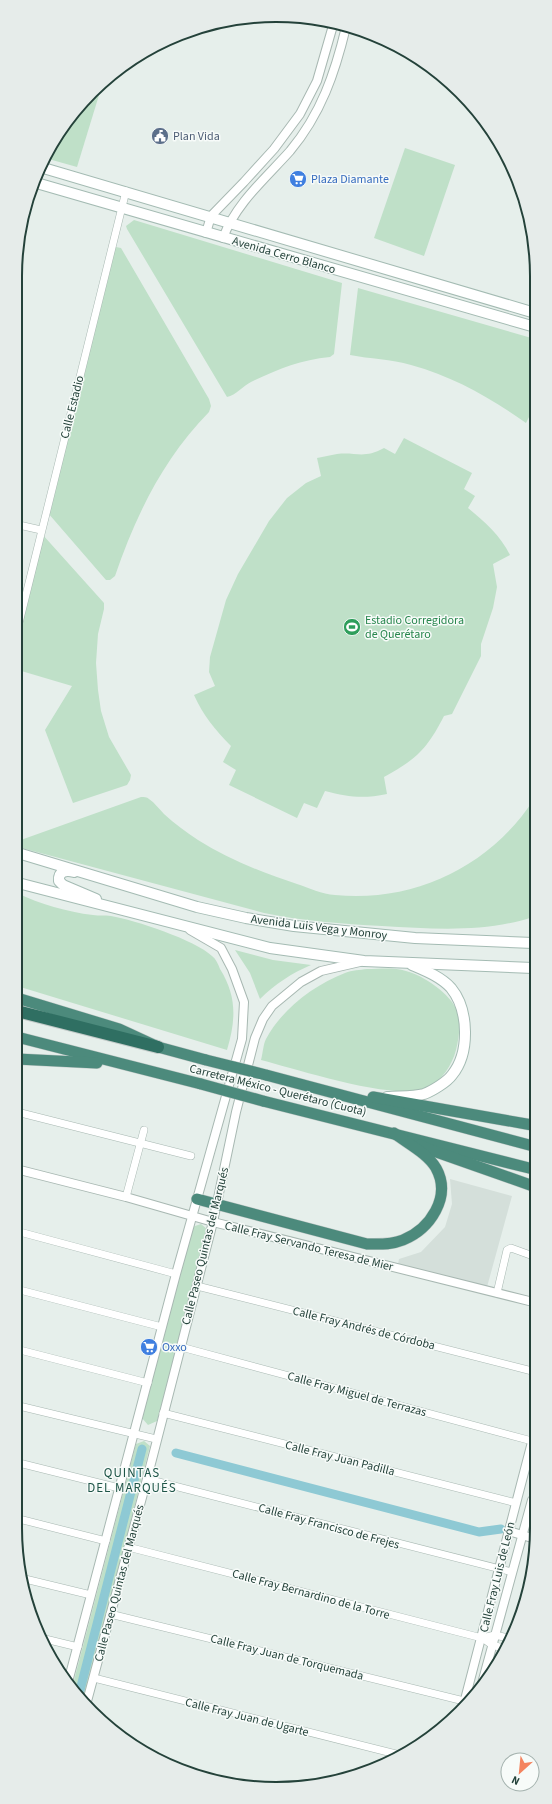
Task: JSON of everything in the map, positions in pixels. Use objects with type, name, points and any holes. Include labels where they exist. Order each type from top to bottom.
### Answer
[{"type":"highway","name":"Carretera México - Querétaro (Cuota)","points":[[22,1000],[119,1029],[158,1047]]},
{"type":"highway","name":"Carretera México - Querétaro (Cuota)","points":[[22,1012],[530,1145]]},
{"type":"highway","name":"Carretera México - Querétaro (Cuota)","points":[[22,1038],[530,1168]]},
{"type":"highway","points":[[22,1059],[122,1064]]},
{"type":"highway","points":[[312,1088],[530,1125]]},
{"type":"highway","points":[[197,1199],[367,1244],[386,1244],[403,1240],[415,1233],[427,1223],[437,1210],[442,1198],[437,1169],[428,1157],[399,1135]]},
{"type":"highway","points":[[399,1135],[428,1150],[530,1185]]},
{"type":"main road","name":"Avenida Cerro Blanco","points":[[46,169],[211,216],[530,312]]},
{"type":"main road","name":"Avenida Cerro Blanco","points":[[39,184],[530,326]]},
{"type":"main road","name":"Avenida Luis Vega y Monroy","points":[[22,854],[197,906],[246,918],[294,926],[415,938],[530,942]]},
{"type":"main road","points":[[89,874],[67,870],[61,873],[59,881],[63,885],[121,911]]},
{"type":"main road","name":"Avenida Luis Vega y Monroy","points":[[22,884],[121,911],[270,948],[364,961],[530,968]]},
{"type":"main road","points":[[371,1097],[424,1094],[452,1076],[460,1060],[464,1044],[466,1025],[463,1010],[458,997],[443,980],[406,962]]},
{"type":"street","points":[[206,232],[211,216],[274,149],[300,114],[317,81],[332,29]]},
{"type":"street","points":[[223,238],[229,222],[237,211],[291,150],[311,121],[330,84],[345,32]]},
{"type":"street","name":"Calle Estadio","points":[[22,607],[120,208],[126,191]]},
{"type":"street","points":[[22,526],[41,530]]},
{"type":"street","name":"Calle Paseo Quintas del Marqués","points":[[70,1676],[176,1274],[242,1039],[244,1002],[232,969],[221,948],[204,937],[180,926]]},
{"type":"street","name":"Calle Paseo Quintas del Marqués","points":[[88,1698],[147,1479],[156,1439],[213,1222],[255,1038],[263,1019],[272,1006],[301,982],[321,971],[364,961]]},
{"type":"street","points":[[22,1113],[142,1142],[191,1156]]},
{"type":"street","points":[[126,1197],[144,1130]]},
{"type":"street","name":"Calle Fray Servando Teresa de Mier","points":[[22,1171],[126,1197],[213,1222],[530,1301]]},
{"type":"street","points":[[22,1233],[176,1274]]},
{"type":"street","points":[[497,1293],[507,1250],[511,1248],[530,1255]]},
{"type":"street","name":"Calle Fray Andrés de Córdoba","points":[[196,1286],[530,1370]]},
{"type":"street","points":[[22,1290],[162,1327]]},
{"type":"street","name":"Calle Fray Miguel de Terrazas","points":[[181,1347],[530,1441]]},
{"type":"street","points":[[22,1351],[148,1383]]},
{"type":"street","points":[[22,1407],[133,1435],[156,1439]]},
{"type":"street","name":"Calle Fray Juan Padilla","points":[[163,1413],[516,1503]]},
{"type":"street","name":"Calle Fray Luis de León","points":[[465,1697],[500,1570],[530,1450]]},
{"type":"street","points":[[22,1464],[120,1488]]},
{"type":"street","name":"Calle Fray Francisco de Frejes","points":[[147,1479],[512,1572]]},
{"type":"street","points":[[516,1503],[530,1500]]},
{"type":"street","name":"Calle Fray Luis de León","points":[[485,1672],[530,1507]]},
{"type":"street","points":[[22,1520],[106,1541]]},
{"type":"street","points":[[509,1531],[529,1537]]},
{"type":"street","name":"Calle Fray Bernardino de la Torre","points":[[128,1547],[482,1638],[492,1646]]},
{"type":"street","points":[[27,1580],[91,1595]]},
{"type":"street","name":"Calle Fray Juan de Torquemada","points":[[110,1614],[462,1701]]},
{"type":"street","points":[[482,1638],[495,1635],[505,1637]]},
{"type":"street","points":[[48,1640],[78,1647]]},
{"type":"street","points":[[492,1646],[500,1647]]},
{"type":"street","name":"Calle Fray Juan de Ugarte","points":[[94,1678],[393,1753]]},
{"type":"shaded area","points":[[450,1179],[512,1196],[487,1287],[398,1264],[399,1259],[421,1252],[445,1227],[452,1204]]},
{"type":"green space","points":[[100,93],[77,167],[50,160],[74,121]]},
{"type":"green space","points":[[405,148],[455,165],[424,256],[374,238]]},
{"type":"green space","points":[[134,220],[342,283],[334,354],[330,357],[309,360],[280,369],[251,382],[227,397],[127,229],[126,226]]},
{"type":"green space","points":[[116,247],[121,248],[209,399],[211,406],[209,412],[178,449],[165,468],[132,531],[115,576],[110,580],[106,580],[48,513],[113,250]]},
{"type":"green space","points":[[358,288],[530,338],[530,415],[526,423],[485,396],[442,375],[427,370],[388,360],[350,355]]},
{"type":"green space","name":"Estadio Corregidora de Querétaro","points":[[404,438],[472,473],[464,489],[475,496],[468,508],[497,535],[510,555],[493,564],[497,587],[493,608],[481,644],[481,656],[452,714],[444,716],[432,737],[420,752],[405,765],[384,777],[387,794],[356,797],[325,791],[317,808],[304,803],[297,818],[229,785],[236,770],[223,762],[231,746],[210,722],[194,695],[215,686],[209,672],[210,657],[226,600],[238,574],[269,521],[287,498],[306,483],[321,476],[317,458],[337,454],[366,454],[384,448],[395,454]]},
{"type":"green space","points":[[42,534],[104,603],[98,634],[96,663],[98,690],[101,711],[109,737],[131,775],[127,785],[73,803],[45,730],[72,686],[22,671],[22,617]]},
{"type":"green space","points":[[141,797],[145,797],[153,802],[172,821],[198,840],[246,865],[316,891],[335,895],[364,896],[393,893],[421,886],[448,875],[473,861],[496,843],[516,823],[530,804],[530,918],[496,926],[459,929],[367,925],[293,918],[264,913],[22,848],[22,840]]},
{"type":"green space","points":[[22,895],[64,910],[83,914],[122,918],[149,926],[179,937],[204,950],[212,956],[226,979],[232,999],[233,1018],[227,1050],[22,988]]},
{"type":"green space","points":[[235,950],[273,960],[311,965],[284,979],[260,999],[250,973]]},
{"type":"green space","points":[[386,968],[413,973],[436,986],[454,1005],[459,1021],[457,1045],[449,1067],[442,1077],[427,1088],[413,1091],[393,1091],[346,1083],[261,1060],[265,1041],[273,1028],[300,999],[333,978],[350,971]]},
{"type":"green space","points":[[201,1224],[208,1230],[157,1421],[148,1425],[142,1418],[192,1227]]},
{"type":"green space","points":[[144,1441],[150,1446],[86,1696],[74,1682],[136,1444]]},
{"type":"waterway","points":[[80,1690],[142,1449]]},
{"type":"waterway","points":[[176,1453],[479,1532],[501,1529]]},
{"type":"place","name":"Plan Vida","points":[[160,136]]},
{"type":"place","name":"Plaza Diamante","points":[[298,179]]},
{"type":"place","name":"Estadio Corregidora de Querétaro","points":[[352,627]]},
{"type":"place","name":"Oxxo","points":[[149,1347]]},
{"type":"district","name":"QUINTAS DEL MARQUÉS","points":[[132,1480]]}]
